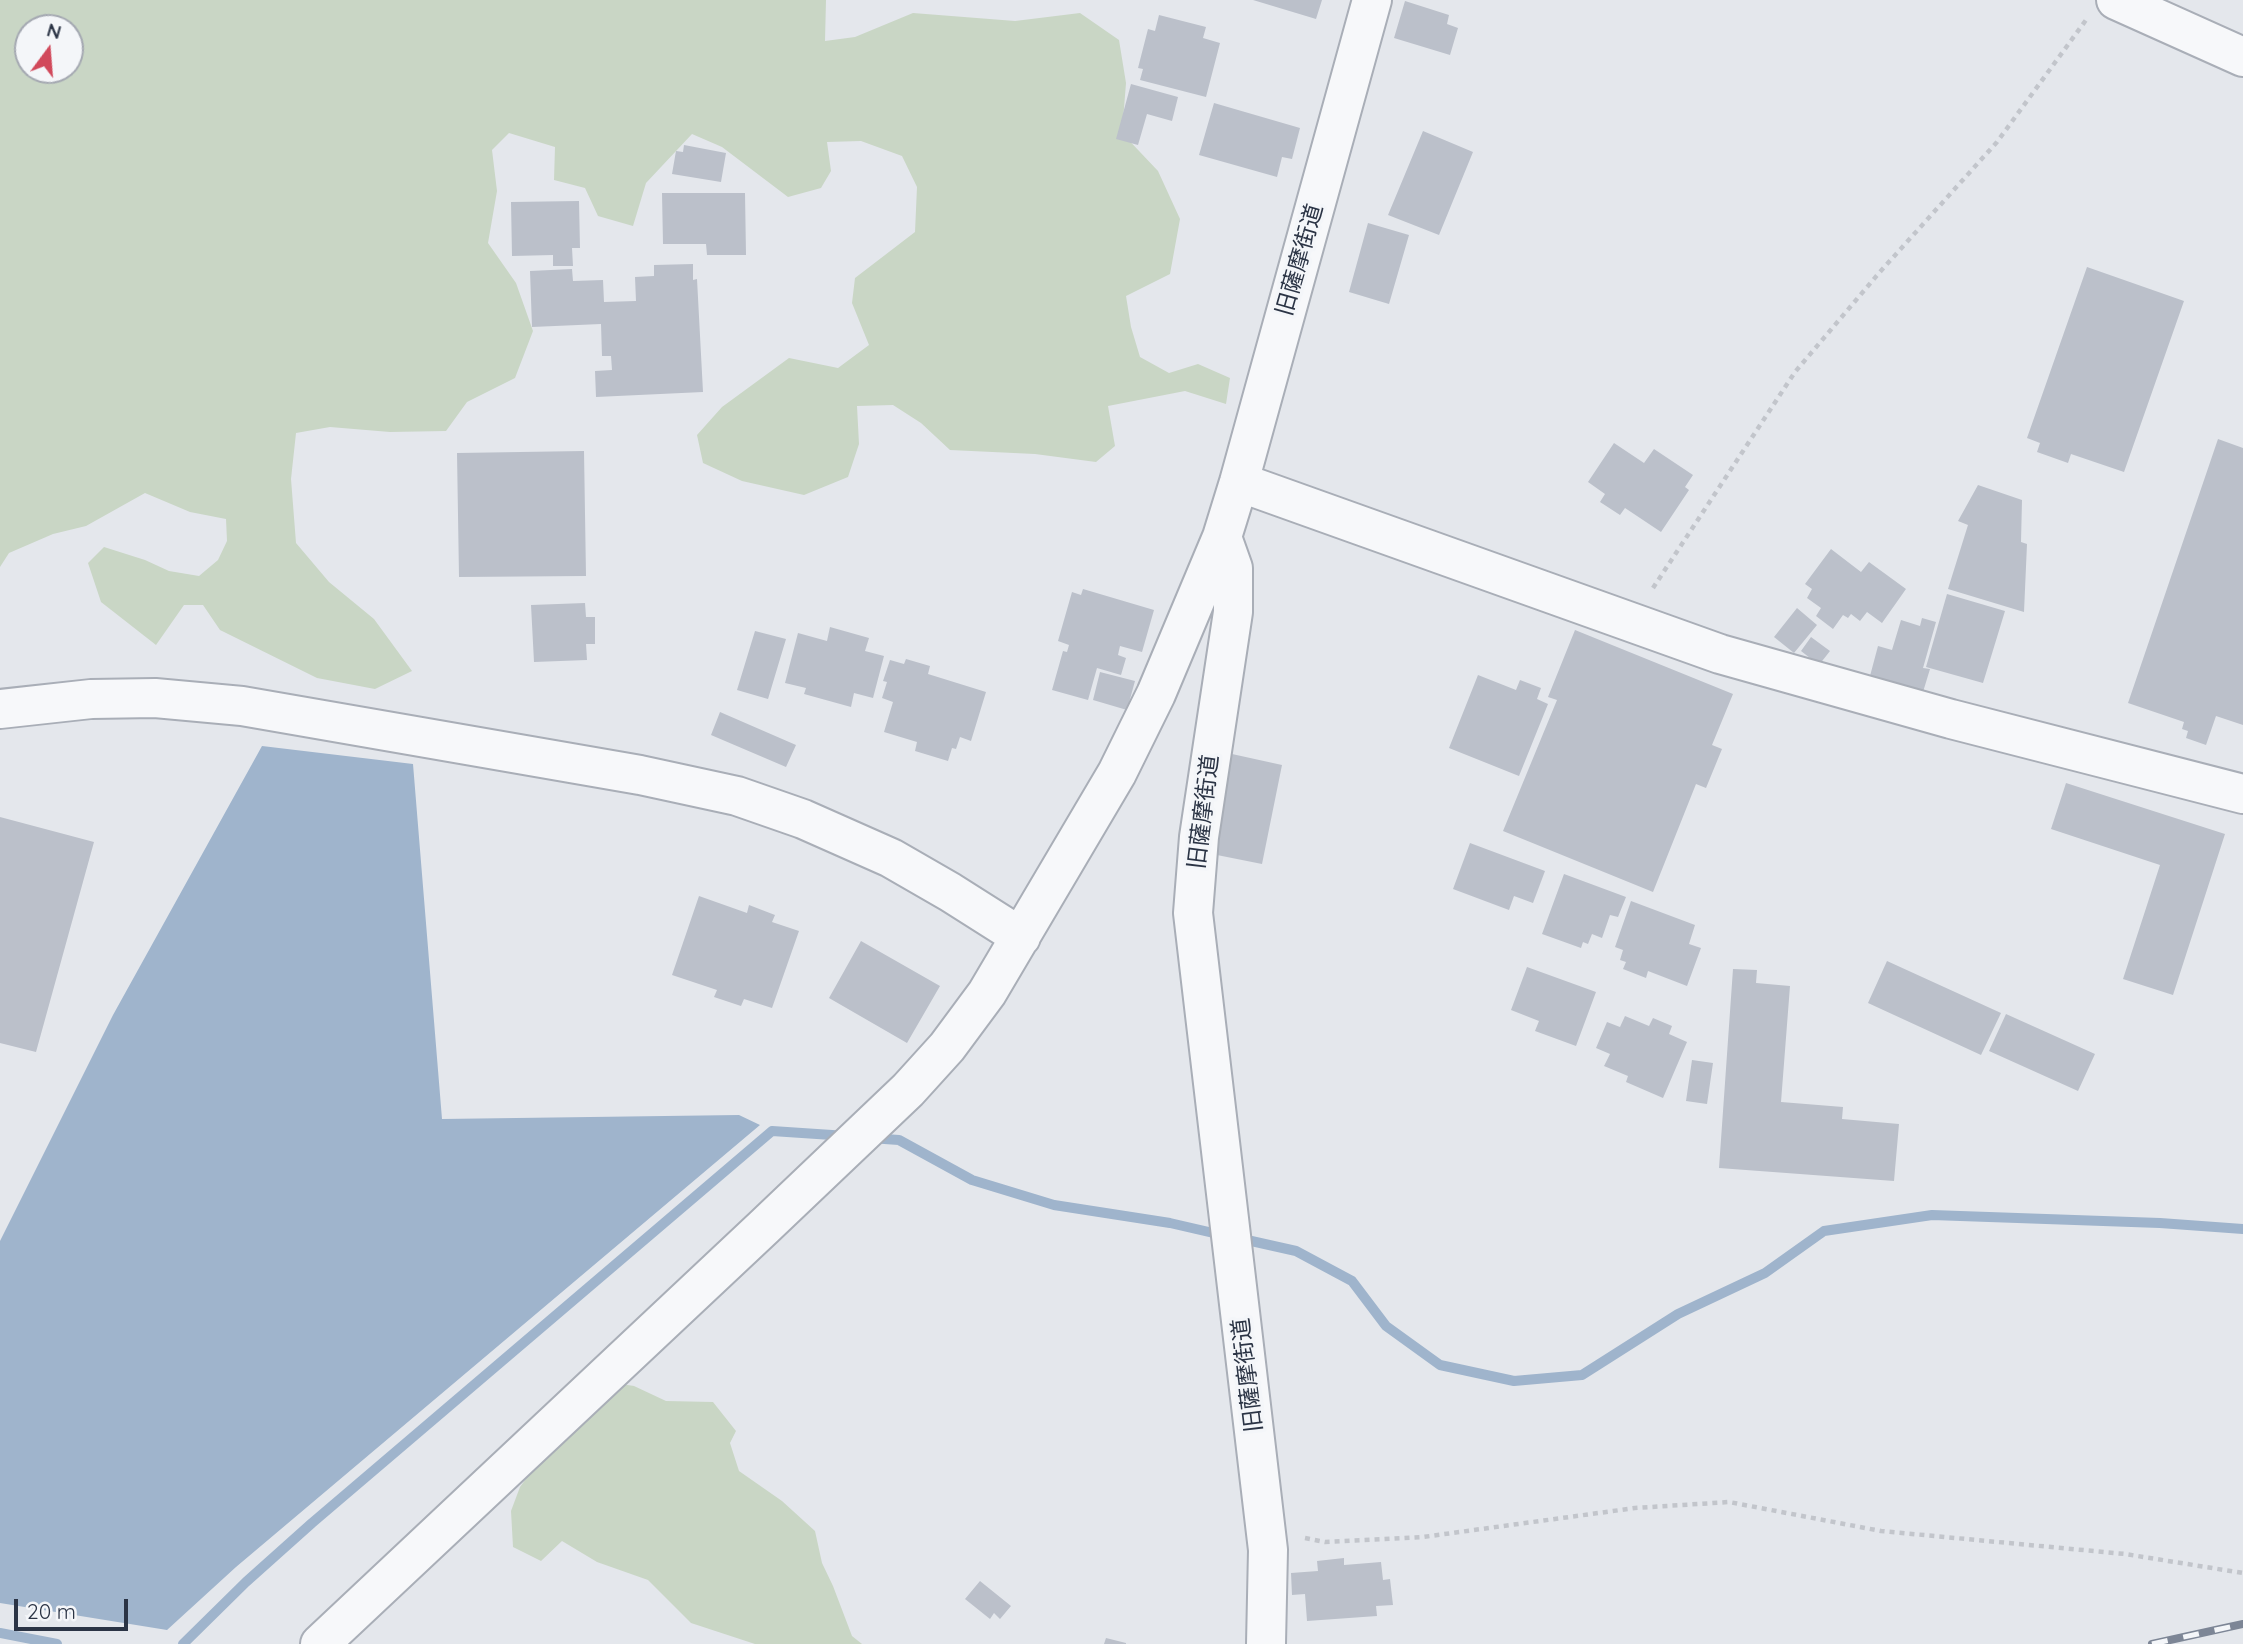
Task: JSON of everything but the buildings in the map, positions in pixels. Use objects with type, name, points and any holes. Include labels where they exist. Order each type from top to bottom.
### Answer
[{"type":"street","name":"旧薩摩街道","points":[[1266,1644],[1268,1550],[1193,913],[1199,836],[1233,612],[1233,568],[1222,537],[1372,0]]},
{"type":"street","points":[[2105,5],[2243,57]]},
{"type":"street","points":[[1239,482],[1732,658],[1951,719],[2243,794]]},
{"type":"street","points":[[323,1641],[765,1227],[908,1090],[955,1036],[987,993],[1117,773],[1156,694],[1222,537]]},
{"type":"street","points":[[0,709],[90,699],[155,698],[242,706],[640,775],[737,796],[803,819],[891,858],[1021,937]]},
{"type":"path","points":[[1630,622],[1795,372],[1997,142],[2105,5]]},
{"type":"path","points":[[1266,1531],[1325,1542],[1423,1537],[1635,1508],[1729,1502],[1881,1531],[2124,1554],[2243,1573]]},
{"type":"green space","points":[[0,0],[826,0],[825,41],[855,37],[913,13],[1015,21],[1080,13],[1119,40],[1126,83],[1122,133],[1158,171],[1180,219],[1170,274],[1126,296],[1140,357],[1169,373],[1198,364],[1230,378],[1226,404],[1185,391],[1108,406],[1115,446],[1096,462],[1035,454],[950,450],[921,423],[893,405],[857,406],[859,444],[848,477],[804,495],[742,481],[703,463],[697,435],[722,407],[789,358],[838,368],[869,345],[852,303],[855,278],[915,232],[917,187],[902,156],[861,141],[827,142],[831,171],[821,188],[788,197],[722,147],[692,134],[646,183],[633,226],[598,216],[585,188],[554,180],[555,147],[509,133],[492,150],[497,191],[488,243],[516,283],[533,331],[515,378],[467,402],[446,431],[390,432],[330,427],[296,433],[291,479],[296,543],[329,582],[374,619],[412,671],[375,689],[317,678],[220,630],[203,605],[184,605],[156,645],[101,602],[88,563],[104,547],[169,571],[199,576],[218,560],[227,541],[226,519],[190,512],[145,493],[86,526],[53,534],[9,553],[0,567]]},
{"type":"green space","points":[[615,1383],[634,1386],[666,1401],[713,1402],[736,1431],[730,1443],[739,1471],[782,1501],[815,1531],[822,1563],[852,1636],[862,1644],[755,1644],[691,1623],[648,1580],[597,1562],[562,1541],[541,1561],[513,1547],[511,1511],[520,1487],[570,1418]]},
{"type":"water","points":[[262,746],[413,764],[442,1119],[739,1115],[760,1125],[236,1567],[167,1630],[0,1603],[0,1241],[113,1015]]},
{"type":"waterway","points":[[183,1644],[246,1582],[312,1523],[772,1131],[847,1136]]},
{"type":"waterway","points":[[870,1138],[899,1140],[972,1180],[1054,1205],[1170,1223],[1222,1235]]},
{"type":"waterway","points":[[1238,1238],[1296,1251],[1352,1281],[1386,1326],[1440,1365],[1514,1381],[1582,1375],[1678,1314],[1765,1273],[1824,1231],[1932,1215],[2160,1223],[2243,1229]]},
{"type":"waterway","points":[[0,1633],[57,1644]]},
{"type":"railway","points":[[2152,1644],[2243,1624]]}]
